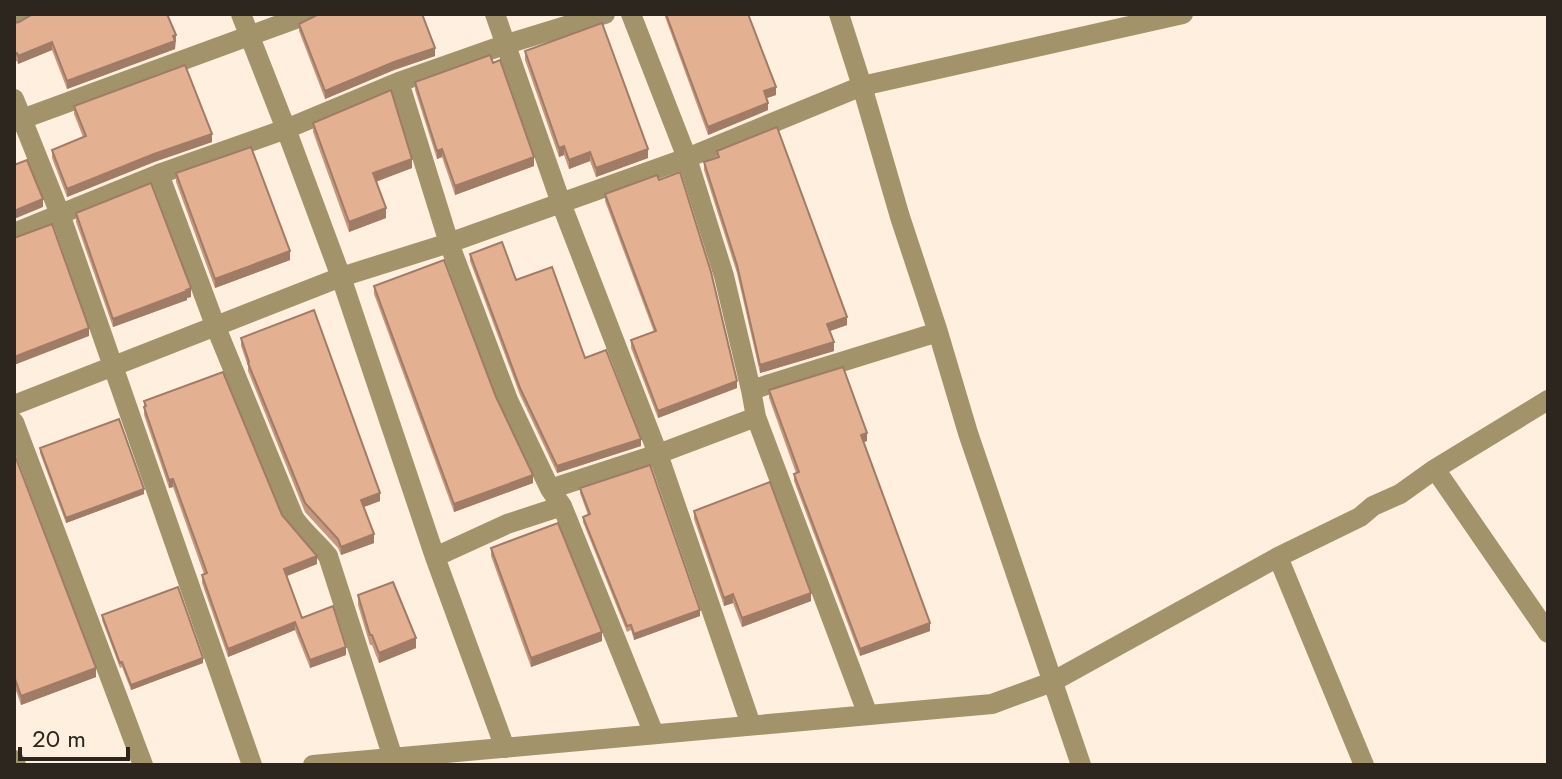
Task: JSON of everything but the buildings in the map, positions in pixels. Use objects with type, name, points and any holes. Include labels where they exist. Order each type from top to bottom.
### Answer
[{"type":"street","points":[[14,18],[23,14]]},
{"type":"street","points":[[241,14],[341,277],[435,557],[505,748]]},
{"type":"street","points":[[18,120],[309,14]]},
{"type":"street","points":[[495,14],[561,203],[658,454],[751,725]]},
{"type":"street","points":[[14,233],[159,174],[286,129],[399,82],[605,14]]},
{"type":"street","points":[[631,14],[687,158],[724,276],[756,417],[868,715]]},
{"type":"street","points":[[839,14],[968,433],[1081,765]]},
{"type":"street","points":[[14,405],[341,277],[449,243],[687,158],[862,86],[1183,14]]},
{"type":"street","points":[[399,82],[449,243],[508,400],[556,497],[654,734]]},
{"type":"street","points":[[14,99],[18,120],[60,214],[114,365],[252,765]]},
{"type":"street","points":[[159,174],[215,325],[294,518],[328,556],[393,758]]},
{"type":"street","points":[[751,390],[938,332]]},
{"type":"street","points":[[313,765],[992,704],[1052,682],[1278,557],[1360,517],[1373,506],[1400,494],[1548,400]]},
{"type":"street","points":[[435,557],[507,524],[556,497],[756,417]]},
{"type":"street","points":[[14,422],[143,765]]},
{"type":"street","points":[[1435,469],[1548,633]]},
{"type":"street","points":[[1278,557],[1364,765]]}]
